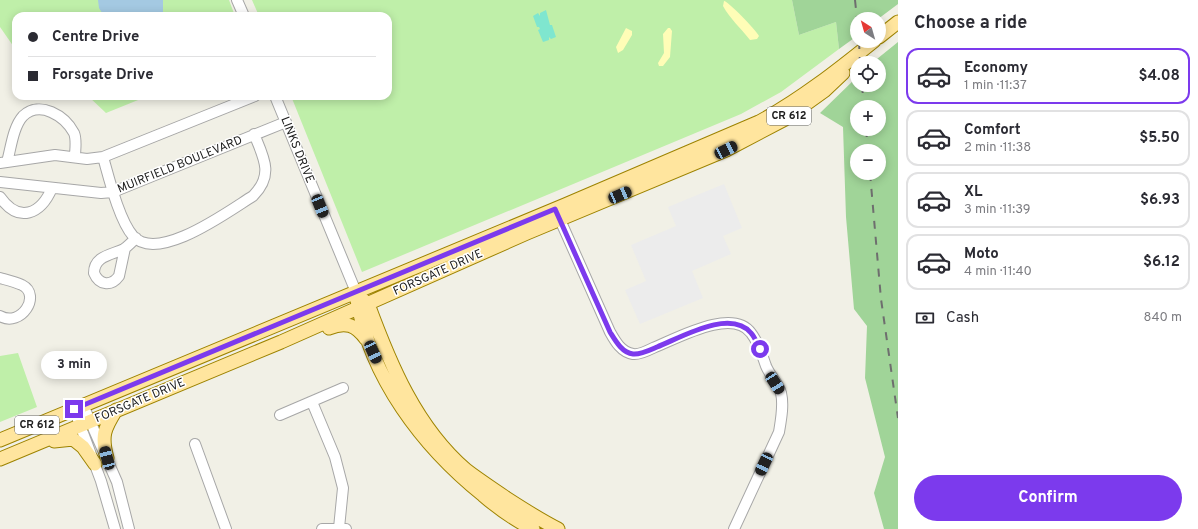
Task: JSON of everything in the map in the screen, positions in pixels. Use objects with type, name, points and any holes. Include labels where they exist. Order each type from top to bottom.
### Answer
[{"type":"main road","points":[[886,31],[898,22]]},
{"type":"main road","name":"FORSGATE DRIVE","points":[[0,440],[356,292],[726,150],[764,132],[794,113],[838,79],[856,56],[866,48]]},
{"type":"main road","name":"FORSGATE DRIVE","points":[[0,459],[281,342],[363,306],[558,215]]},
{"type":"main road","points":[[356,292],[402,386],[430,431],[465,469],[478,479],[541,521],[558,529]]},
{"type":"main road","points":[[363,306],[368,341]]},
{"type":"main road","points":[[281,342],[309,336],[344,323],[351,324],[356,327],[368,341],[400,405],[415,427],[444,461],[495,505],[533,529]]},
{"type":"main road","points":[[101,461],[104,430],[116,410]]},
{"type":"main road","points":[[31,446],[73,439],[101,461]]},
{"type":"street","points":[[237,0],[242,12]]},
{"type":"street","points":[[75,157],[76,140],[70,126],[50,111],[36,110],[24,115],[20,120],[4,163],[55,155],[87,159],[103,157],[245,100]]},
{"type":"street","name":"LINKS DRIVE","points":[[277,100],[356,292]]},
{"type":"street","name":"MUIRFIELD BOULEVARD","points":[[0,182],[101,194],[113,192],[286,122]]},
{"type":"street","points":[[103,157],[113,192],[127,226],[136,238],[143,242],[158,244],[172,242],[195,231],[253,196],[263,183],[266,168],[254,134]]},
{"type":"street","points":[[0,198],[9,208],[22,213],[28,212],[40,207],[52,188]]},
{"type":"street","points":[[558,215],[610,332],[616,343],[626,352],[634,354],[646,351],[716,324],[730,322],[743,326],[751,332],[760,349],[769,374],[781,392],[782,418],[779,432],[734,529]]},
{"type":"street","points":[[126,248],[136,238]]},
{"type":"street","points":[[0,278],[22,285],[29,293],[30,298],[28,308],[20,315],[9,319],[0,316]]},
{"type":"street","points":[[280,415],[343,388]]},
{"type":"street","points":[[312,402],[335,456],[343,488],[342,529],[322,529]]},
{"type":"street","points":[[79,407],[101,461],[115,529],[129,528],[118,482],[101,461]]},
{"type":"street","points":[[194,444],[226,529]]},
{"type":"green space","points":[[0,0],[229,0],[234,12],[12,12],[12,44],[0,27]]},
{"type":"green space","points":[[252,0],[792,0],[799,35],[836,22],[839,49],[781,92],[741,114],[362,272],[293,100],[392,100],[392,12],[257,12]]},
{"type":"green space","points":[[792,0],[898,0],[898,4],[886,13],[850,12],[850,41],[839,49],[836,22],[799,35]]},
{"type":"green space","points":[[898,42],[898,529],[884,529],[874,493],[885,457],[865,378],[867,326],[854,309],[846,217],[843,127],[820,113],[850,84],[850,92],[886,92],[886,56],[881,56]]},
{"type":"green space","points":[[92,100],[138,100],[106,113]]},
{"type":"green space","points":[[18,353],[37,407],[0,422],[0,356]]},
{"type":"sand","points":[[724,1],[736,10],[753,28],[759,36],[757,39],[750,40],[726,11],[723,6]]},
{"type":"sand","points":[[626,28],[632,31],[632,35],[623,50],[618,53],[616,47]]},
{"type":"sand","points":[[668,28],[672,31],[670,57],[663,66],[659,66],[658,63],[664,53],[663,34]]},
{"type":"shaded area","points":[[98,0],[163,0],[163,12],[102,12],[99,8]]},
{"type":"shaded area","points":[[546,10],[550,25],[552,25],[556,37],[551,39],[549,37],[549,40],[543,42],[538,30],[540,29],[537,27],[533,16],[538,13],[540,16],[540,13]]},
{"type":"shaded area","points":[[724,184],[742,228],[723,236],[731,254],[692,271],[703,298],[640,324],[625,290],[646,281],[631,245],[676,226],[668,207]]},
{"type":"railway","points":[[855,0],[856,12]]},
{"type":"railway","points":[[859,48],[860,56]]},
{"type":"railway","points":[[863,92],[863,100]]},
{"type":"railway","points":[[867,136],[867,144]]},
{"type":"railway","points":[[871,180],[881,299],[898,418]]},
{"type":"route","points":[[74,409],[555,209],[610,332],[616,343],[626,352],[634,354],[646,351],[704,328],[730,322],[743,326],[751,332],[760,349]]}]
